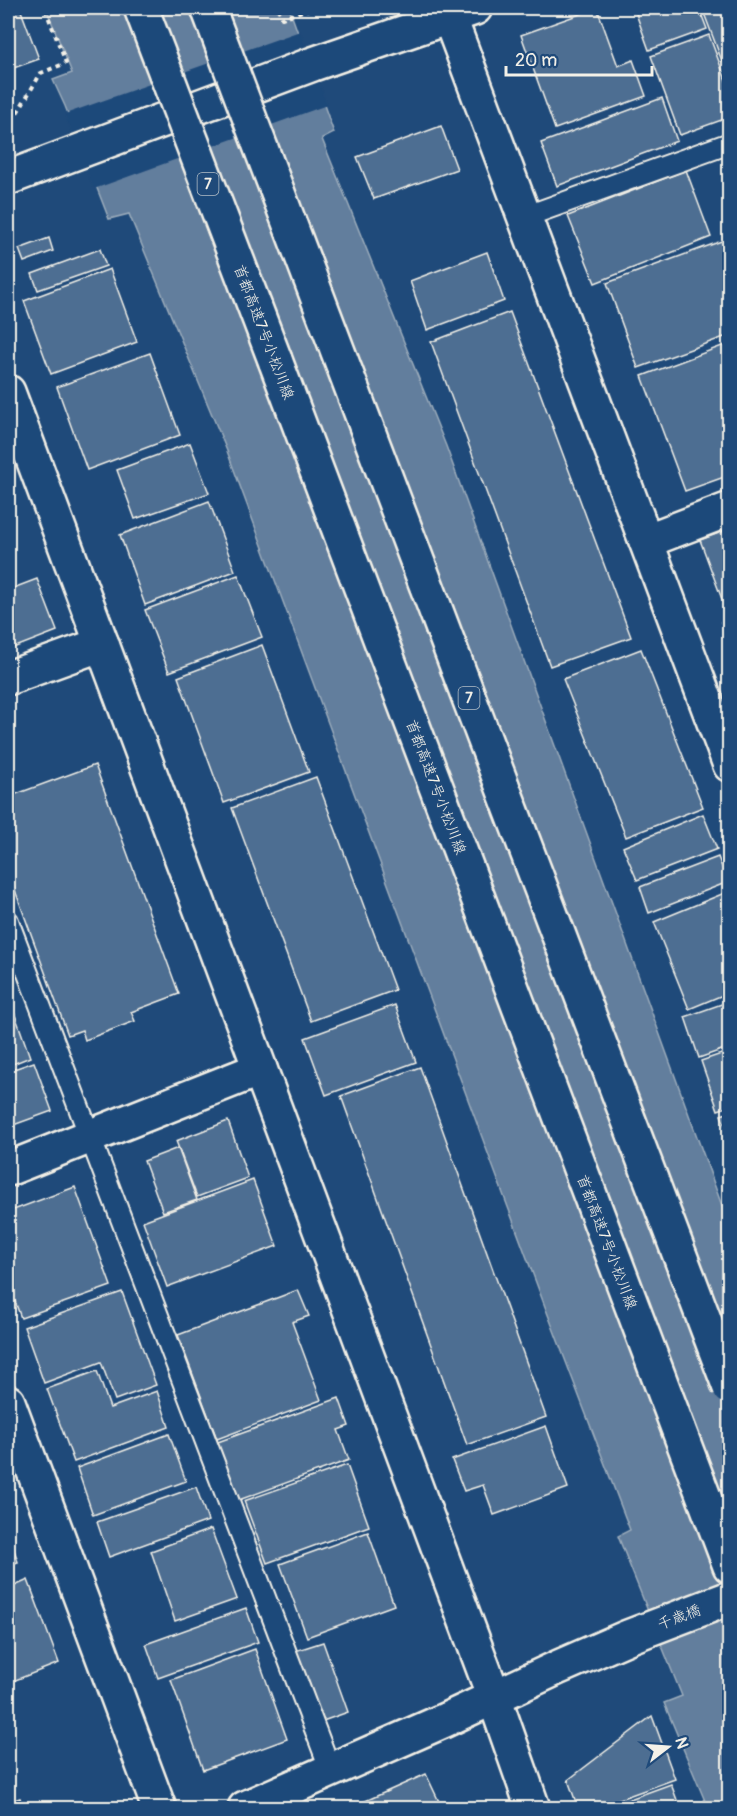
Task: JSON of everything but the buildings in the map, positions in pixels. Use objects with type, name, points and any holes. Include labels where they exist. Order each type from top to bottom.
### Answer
[{"type":"main road","name":"首都高速7号小松川線","points":[[141,8],[729,1566]]},
{"type":"main road","name":"7","points":[[208,8],[729,1388]]},
{"type":"main road","points":[[8,178],[457,11],[524,217],[729,765]]},
{"type":"main road","points":[[8,392],[494,1697],[533,1809]]},
{"type":"main road","points":[[646,541],[729,509]]},
{"type":"main road","points":[[8,678],[102,644]]},
{"type":"main road","points":[[8,1169],[260,1069]]},
{"type":"main road","points":[[8,1402],[159,1809]]},
{"type":"main road","name":"千歳橋","points":[[245,1809],[559,1666],[729,1598]]},
{"type":"lane","points":[[524,217],[729,143]]},
{"type":"lane","points":[[8,921],[331,1771]]},
{"type":"path","points":[[8,128],[41,73],[66,63],[45,8]]},
{"type":"path","points":[[278,8],[282,18],[312,8]]},
{"type":"water","points":[[46,8],[289,8],[334,133],[322,139],[446,446],[729,1225],[729,1808],[708,1808],[664,1703],[682,1696],[618,1536],[630,1530],[227,451],[129,214],[109,219],[53,80],[72,73]]},
{"type":"pier","points":[[300,31],[327,105],[94,189],[65,114]]}]
